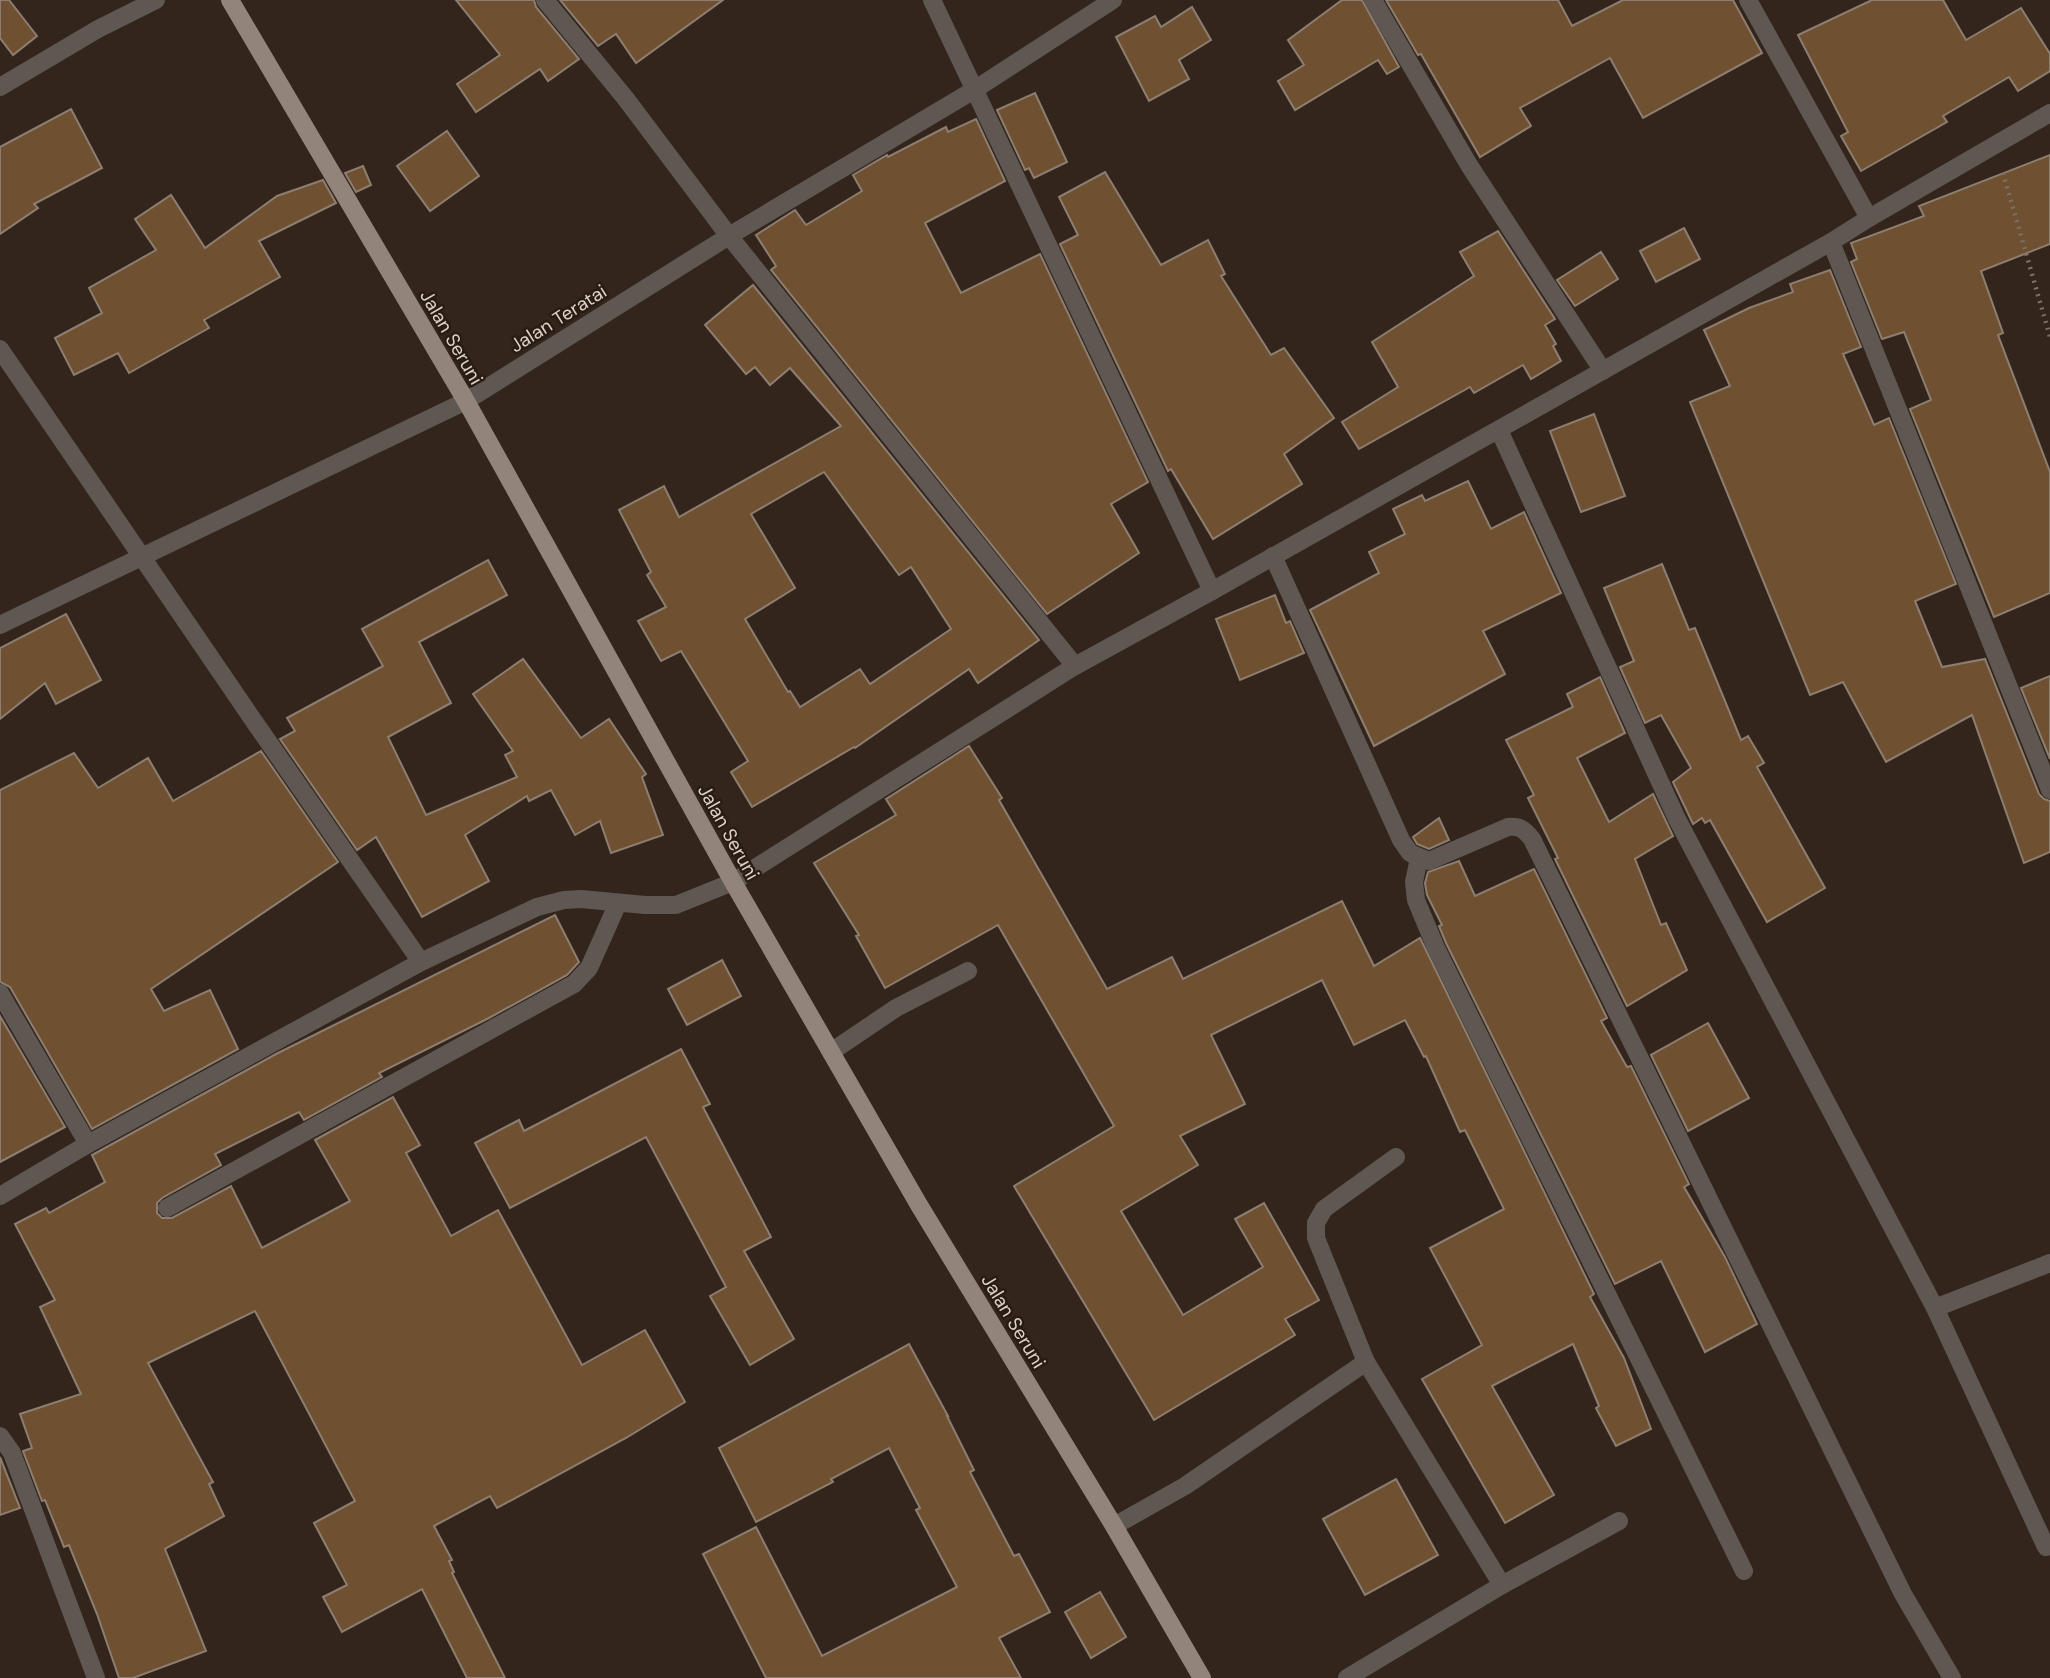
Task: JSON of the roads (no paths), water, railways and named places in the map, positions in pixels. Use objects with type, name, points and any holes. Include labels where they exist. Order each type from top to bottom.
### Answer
[{"type":"main road","name":"Jalan Seruni","points":[[230,0],[466,401],[733,882],[919,1205],[1114,1526],[1202,1678]]},
{"type":"street","points":[[0,87],[98,29],[156,0]]},
{"type":"street","points":[[545,0],[626,99],[729,236],[1075,666]]},
{"type":"street","points":[[932,0],[1212,591]]},
{"type":"street","name":"Jalan Teratai","points":[[0,625],[466,401],[729,236],[974,90],[1113,0]]},
{"type":"street","points":[[1373,0],[1469,165],[1603,372]]},
{"type":"street","points":[[1748,0],[1869,218]]},
{"type":"street","points":[[0,1196],[88,1144],[421,962],[545,903],[581,899],[676,905],[733,882],[1075,666],[1603,372],[2050,113]]},
{"type":"street","points":[[1831,242],[2050,790]]},
{"type":"street","points":[[0,349],[421,962]]},
{"type":"street","points":[[1499,430],[1677,819],[1935,1308],[2046,1547]]},
{"type":"street","points":[[1273,556],[1401,840],[1410,853],[1429,861],[1508,827],[1517,826],[1524,829],[1532,839],[1897,1582],[1952,1678]]},
{"type":"street","points":[[1419,858],[1415,882],[1416,900],[1436,948],[1744,1571]]},
{"type":"street","points":[[167,1208],[574,985],[589,968],[618,903]]},
{"type":"street","points":[[831,1052],[873,1022],[968,971]]},
{"type":"street","points":[[0,993],[88,1144]]},
{"type":"street","points":[[1396,1157],[1324,1209],[1316,1223],[1316,1238],[1366,1362],[1502,1585]]},
{"type":"street","points":[[1935,1308],[2050,1263]]},
{"type":"street","points":[[1114,1526],[1175,1492],[1366,1362]]},
{"type":"street","points":[[0,1436],[12,1453],[96,1678]]},
{"type":"street","points":[[1347,1678],[1502,1585],[1619,1521]]}]
